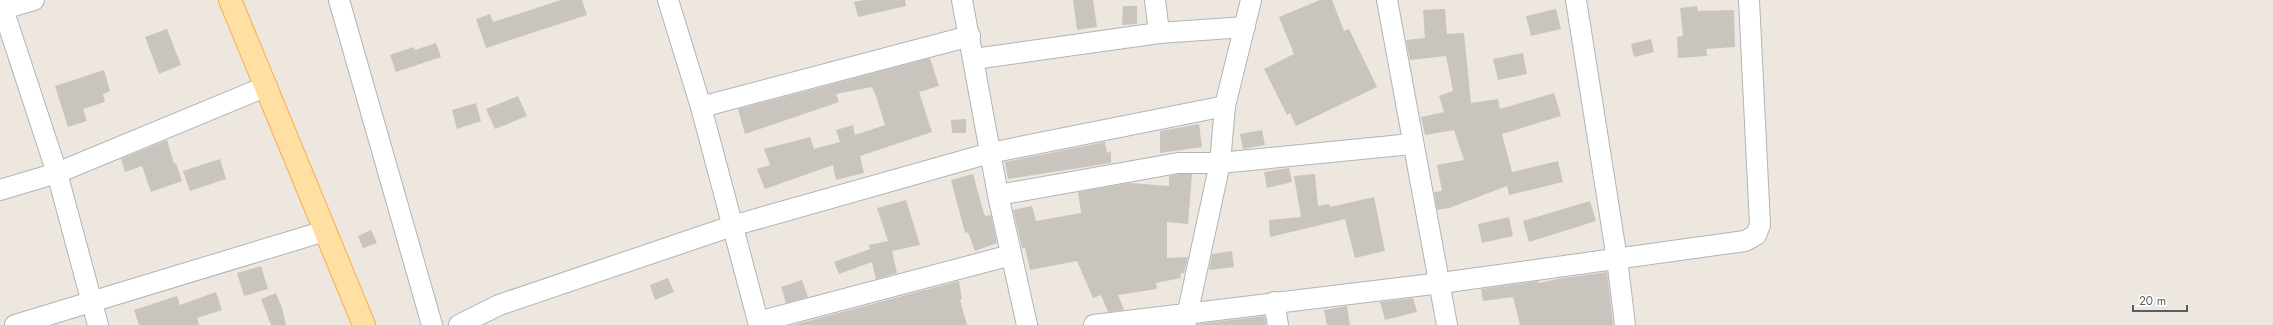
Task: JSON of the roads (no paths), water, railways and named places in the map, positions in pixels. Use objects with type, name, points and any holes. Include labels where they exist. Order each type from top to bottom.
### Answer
[{"type":"main road","points":[[230,0],[267,86],[364,325]]},
{"type":"street","points":[[34,0],[2,10],[57,173],[98,325]]},
{"type":"street","points":[[339,0],[432,325]]},
{"type":"street","points":[[668,0],[701,107],[759,323],[1011,255]]},
{"type":"street","points":[[962,0],[970,36],[998,195],[1027,325]]},
{"type":"street","points":[[1155,0],[1159,33]]},
{"type":"street","points":[[1186,319],[1220,163],[1225,106],[1251,0]]},
{"type":"street","points":[[1387,0],[1412,144],[1441,283],[1447,325]]},
{"type":"street","points":[[1576,0],[1617,259],[1625,325]]},
{"type":"street","points":[[1094,325],[1186,319],[1274,302],[1441,283],[1745,241],[1756,235],[1760,224],[1748,0]]},
{"type":"street","points":[[974,59],[1159,33],[1245,26]]},
{"type":"street","points":[[701,107],[970,36]]},
{"type":"street","points":[[0,190],[57,173],[267,86]]},
{"type":"street","points":[[459,325],[499,305],[732,226],[990,153],[1225,106]]},
{"type":"street","points":[[998,195],[1178,163],[1220,163],[1412,144]]},
{"type":"street","points":[[15,325],[92,303],[325,231]]},
{"type":"street","points":[[1274,302],[1278,325]]}]
